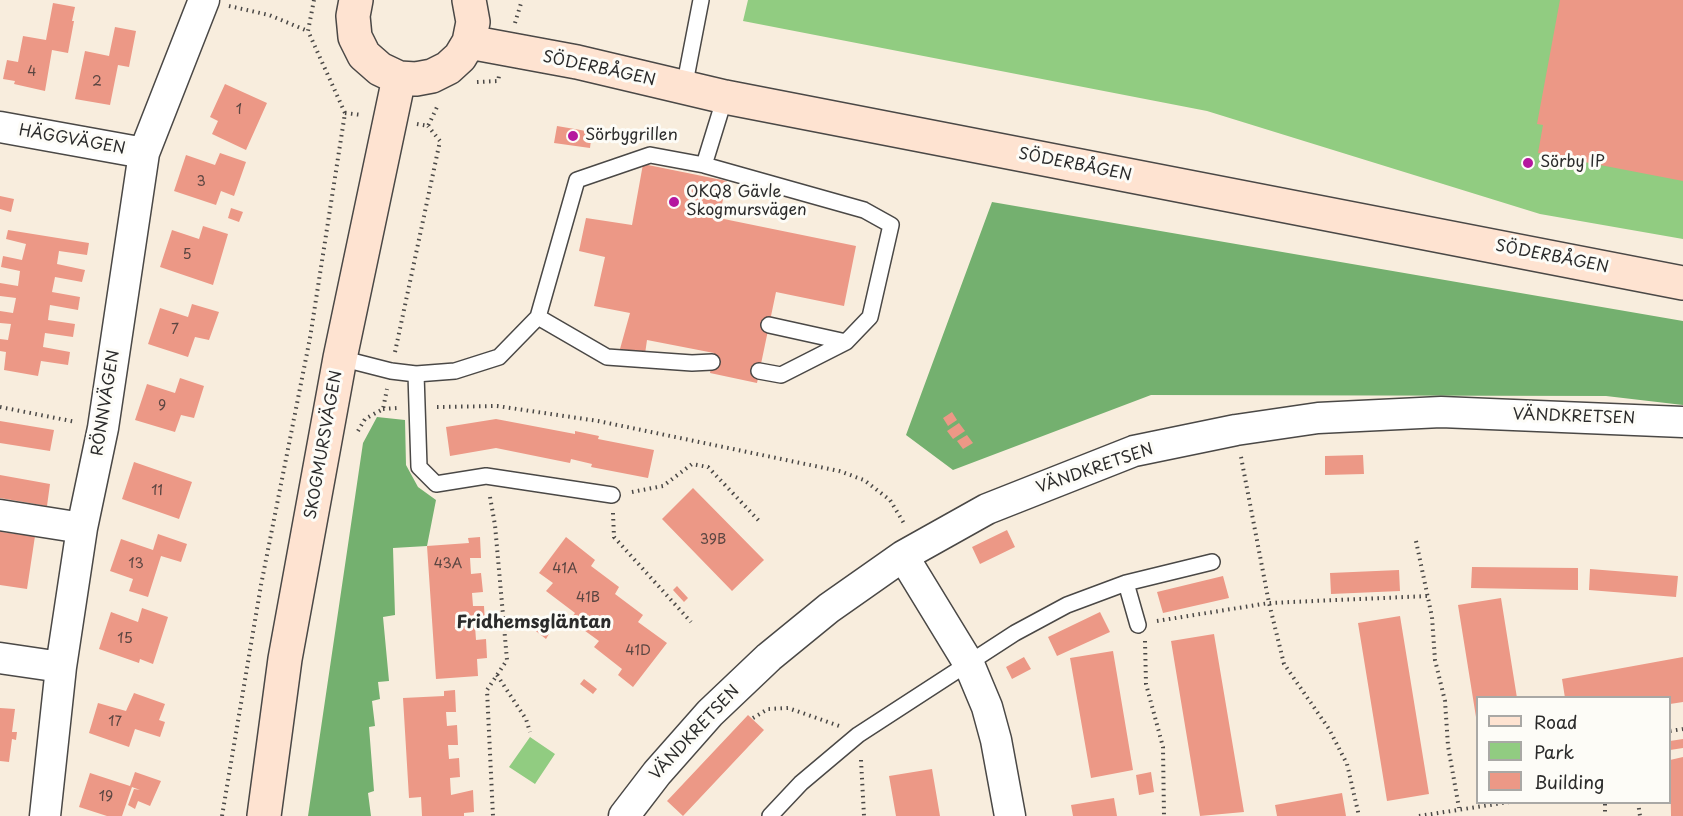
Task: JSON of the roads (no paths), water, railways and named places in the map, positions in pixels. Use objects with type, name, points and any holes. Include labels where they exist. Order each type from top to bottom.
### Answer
[{"type":"street","name":"RÖNNVÄGEN","points":[[45,816],[61,667],[82,528],[103,428],[144,153],[204,0]]},
{"type":"street","points":[[356,0],[353,16],[355,37],[364,55],[380,69],[399,78],[416,80],[432,76],[448,68],[460,57],[469,42],[473,22],[469,0]]},
{"type":"street","name":"SÖDERBÅGEN","points":[[469,42],[577,62],[725,97],[1683,282]]},
{"type":"street","name":"SKOGMURSVÄGEN","points":[[264,816],[285,659],[340,358],[399,78]]},
{"type":"street","name":"HÄGGVÄGEN","points":[[0,127],[144,153]]},
{"type":"street","name":"VÄNDKRETSEN","points":[[624,816],[657,772],[710,713],[769,657],[829,608],[903,556],[987,509],[1134,451],[1236,430],[1318,418],[1441,412],[1683,422]]},
{"type":"street","points":[[0,515],[82,528]]},
{"type":"street","points":[[903,556],[969,663],[987,707],[996,740],[1010,816]]},
{"type":"street","points":[[0,658],[61,667]]},
{"type":"lane","points":[[684,88],[701,0]]},
{"type":"lane","points":[[704,165],[725,97]]},
{"type":"lane","points":[[340,358],[392,371],[416,374],[455,371],[499,357],[538,318],[577,180],[650,155],[704,165],[864,210],[891,225],[870,317],[846,342],[781,375],[759,371]]},
{"type":"lane","points":[[538,318],[607,357],[695,357],[712,362]]},
{"type":"lane","points":[[769,325],[846,342]]},
{"type":"lane","points":[[416,374],[420,467],[436,484],[486,476],[612,495]]},
{"type":"lane","points":[[770,816],[801,783],[858,735],[1015,633],[1067,605],[1126,583],[1212,562]]},
{"type":"lane","points":[[1126,583],[1138,624]]},
{"type":"place","name":"Sörbygrillen","points":[[573,136]]},
{"type":"place","name":"Sörby IP","points":[[1528,163]]},
{"type":"place","name":"OKQ8 Gävle Skogmursvägen","points":[[674,202]]},
{"type":"district","name":"Fridhemsgläntan","points":[[534,623]]}]
